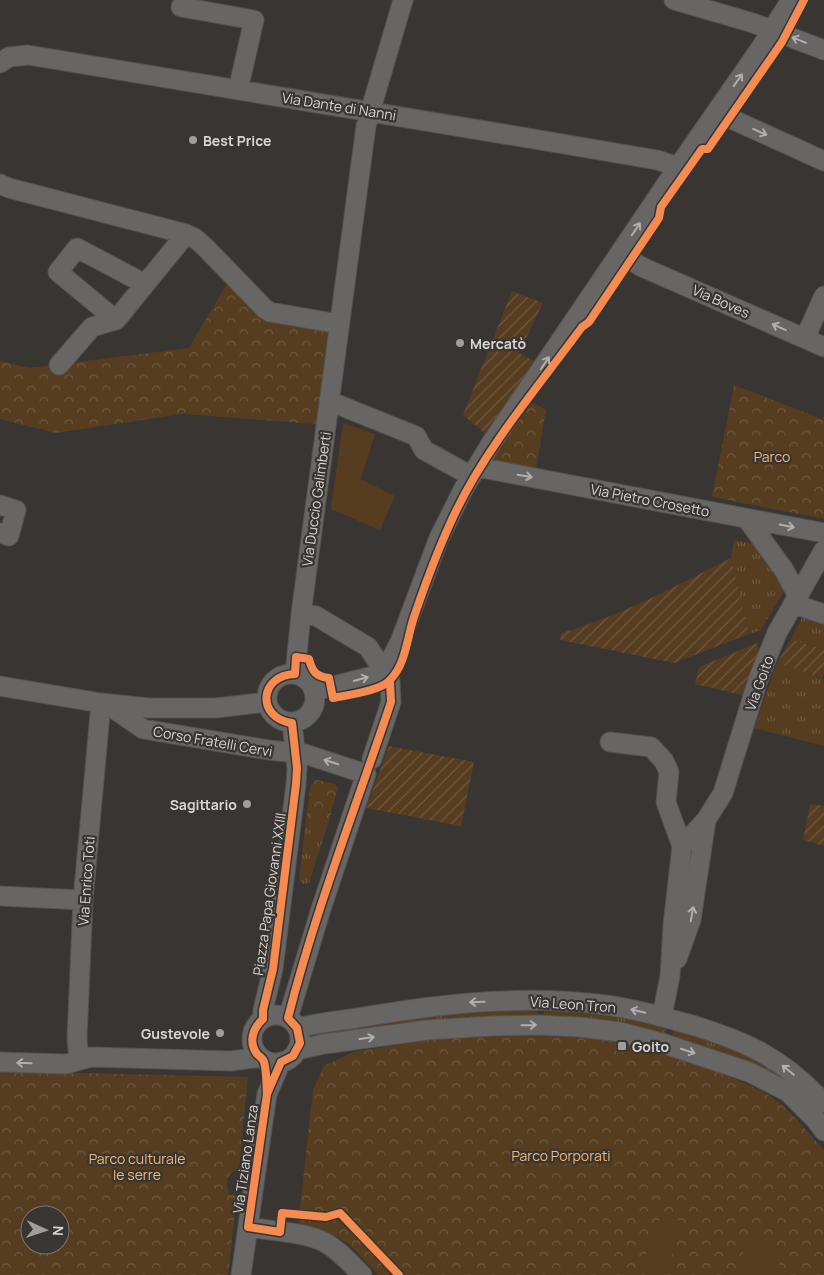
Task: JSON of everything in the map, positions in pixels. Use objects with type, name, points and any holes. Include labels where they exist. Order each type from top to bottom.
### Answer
[{"type":"street","name":"Via Duccio Galimberti","points":[[295,674],[301,614],[366,126],[403,0]]},
{"type":"street","points":[[674,0],[774,30],[824,50]]},
{"type":"street","points":[[314,691],[372,676],[383,670],[392,659],[439,538],[492,442],[678,167],[774,30],[791,0]]},
{"type":"street","points":[[181,7],[254,20],[238,90]]},
{"type":"street","name":"Via Dante di Nanni","points":[[0,63],[8,57],[28,55],[648,159],[678,167]]},
{"type":"street","points":[[716,112],[824,161]]},
{"type":"street","points":[[0,184],[9,188],[186,234],[206,247],[270,312],[339,324]]},
{"type":"street","points":[[59,365],[92,326],[116,320],[186,234]]},
{"type":"street","points":[[116,320],[58,272],[77,248],[145,284]]},
{"type":"street","name":"Via Boves","points":[[620,254],[642,267],[824,347]]},
{"type":"street","points":[[805,338],[824,296]]},
{"type":"street","name":"Via Pietro Crosetto","points":[[330,401],[416,436],[424,450],[474,472],[824,533]]},
{"type":"street","points":[[0,505],[16,510],[9,536],[0,533]]},
{"type":"street","points":[[746,519],[784,570],[796,600],[824,614]]},
{"type":"street","name":"Via Goito","points":[[682,846],[706,820],[723,793],[759,677],[777,633],[824,550]]},
{"type":"street","points":[[301,614],[316,616],[368,648],[390,681],[391,702],[372,759]]},
{"type":"street","points":[[286,674],[295,674],[303,677],[310,683],[314,691],[315,703],[313,710],[304,719],[292,723],[283,722],[275,717],[267,702],[267,693],[271,684],[277,678],[286,674]]},
{"type":"street","name":"Corso Fratelli Cervi","points":[[0,686],[104,704],[170,708],[216,708],[267,702]]},
{"type":"street","name":"Corso Fratelli Cervi","points":[[104,704],[143,728],[296,754]]},
{"type":"street","name":"Via Enrico Toti","points":[[79,1060],[77,1038],[83,900],[104,704]]},
{"type":"street","name":"Piazza Papa Giovanni XXIII","points":[[252,1039],[253,1031],[263,1019],[263,1010],[273,969],[296,784],[296,754],[292,723]]},
{"type":"street","name":"Via Goito","points":[[610,742],[651,747],[664,761],[669,772],[666,802],[682,846],[673,925],[670,976],[662,1016]]},
{"type":"street","name":"Piazza Papa Giovanni XXIII","points":[[289,1021],[321,908],[366,774],[311,756],[296,754]]},
{"type":"street","name":"Via Goito","points":[[670,976],[691,920],[706,820]]},
{"type":"street","points":[[0,896],[83,900]]},
{"type":"street","name":"Piazza Papa Giovanni XXIII","points":[[273,969],[276,999],[300,1043],[297,1050]]},
{"type":"street","name":"Via Leon Tron","points":[[289,1021],[315,1023],[430,1006],[471,1002],[539,1000],[604,1004],[662,1016],[707,1030],[760,1050],[809,1086],[824,1103]]},
{"type":"street","points":[[263,1019],[276,1015],[289,1021]]},
{"type":"street","name":"Via Leon Tron","points":[[297,1050],[324,1044],[427,1030],[492,1026],[538,1025],[620,1032],[665,1044],[749,1072],[788,1092],[821,1122]]},
{"type":"street","points":[[215,1060],[244,1048],[252,1039]]},
{"type":"street","points":[[252,1039],[254,1049],[268,1060]]},
{"type":"street","points":[[0,1062],[66,1064],[91,1057],[231,1061],[287,1060],[297,1050]]},
{"type":"street","name":"Via Tiziano Lanza","points":[[241,1275],[267,1094],[268,1060]]},
{"type":"street","points":[[248,1227],[323,1241],[339,1252],[362,1275]]},
{"type":"green space","points":[[232,275],[265,309],[339,324],[326,425],[183,414],[56,433],[0,419],[0,361],[29,368],[189,348]]},
{"type":"green space","points":[[512,291],[543,303],[519,353],[534,361],[487,435],[463,415]]},
{"type":"green space","name":"Parco","points":[[734,385],[822,419],[824,416],[824,519],[712,497]]},
{"type":"green space","points":[[526,399],[546,410],[535,475],[483,464]]},
{"type":"green space","points":[[343,423],[375,434],[361,479],[395,496],[380,530],[331,509]]},
{"type":"green space","points":[[734,540],[755,544],[787,586],[761,630],[749,634],[731,558]]},
{"type":"green space","points":[[731,558],[749,634],[674,663],[560,640],[561,633],[626,609]]},
{"type":"green space","points":[[803,616],[824,623],[824,650],[791,639]]},
{"type":"green space","points":[[791,639],[824,650],[824,673],[822,678],[777,663]]},
{"type":"green space","points":[[757,643],[760,651],[742,695],[695,684],[699,667]]},
{"type":"green space","points":[[777,663],[824,679],[824,746],[754,728]]},
{"type":"green space","points":[[389,746],[474,762],[461,826],[366,808]]},
{"type":"green space","points":[[314,781],[334,784],[338,787],[328,824],[306,820],[310,788]]},
{"type":"green space","points":[[810,804],[824,806],[824,846],[803,840]]},
{"type":"green space","points":[[306,820],[328,824],[309,883],[304,884],[301,883],[299,878]]},
{"type":"green space","points":[[537,1009],[537,1020],[331,1038],[329,1027],[451,1012]]},
{"type":"green space","points":[[544,1010],[619,1016],[667,1026],[664,1038],[543,1020]]},
{"type":"green space","points":[[674,1028],[744,1052],[804,1088],[671,1039]]},
{"type":"green space","name":"Parco Porporati","points":[[489,1036],[578,1037],[642,1047],[668,1053],[705,1066],[776,1100],[824,1150],[824,1275],[378,1275],[350,1245],[338,1237],[298,1226],[313,1090],[324,1066],[353,1052],[429,1040]]},
{"type":"green space","name":"Parco culturale le serre","points":[[0,1071],[248,1077],[239,1170],[231,1173],[227,1182],[229,1194],[237,1195],[228,1275],[0,1275]]},
{"type":"green space","points":[[662,1214],[685,1223],[664,1275],[641,1267]]},
{"type":"green space","points":[[750,1236],[785,1250],[775,1275],[734,1275]]},
{"type":"cycle path","points":[[267,1094],[264,1062],[254,1049],[252,1040],[254,1031],[263,1019],[263,1010],[273,969],[297,768],[292,723],[280,720],[272,713],[266,697],[269,689],[274,681],[283,676],[295,674],[296,657],[309,659],[315,673],[329,678],[333,698],[379,687],[386,684],[396,673],[403,657],[412,622],[439,549],[456,511],[483,463],[531,394],[582,327],[589,322],[659,218],[661,207],[702,149],[708,149],[782,42],[804,0]]},
{"type":"cycle path","points":[[390,681],[391,702],[323,899],[288,1018],[297,1028],[300,1043],[293,1056],[281,1062],[267,1094],[248,1227],[280,1232],[282,1213],[326,1217],[340,1213],[399,1275]]},
{"type":"place","name":"Best Price","points":[[193,140]]},
{"type":"place","name":"Mercatò","points":[[460,343]]},
{"type":"place","name":"Sagittario","points":[[247,804]]},
{"type":"place","name":"Gustevole","points":[[220,1033]]},
{"type":"place","name":"Goito","points":[[622,1046]]}]
